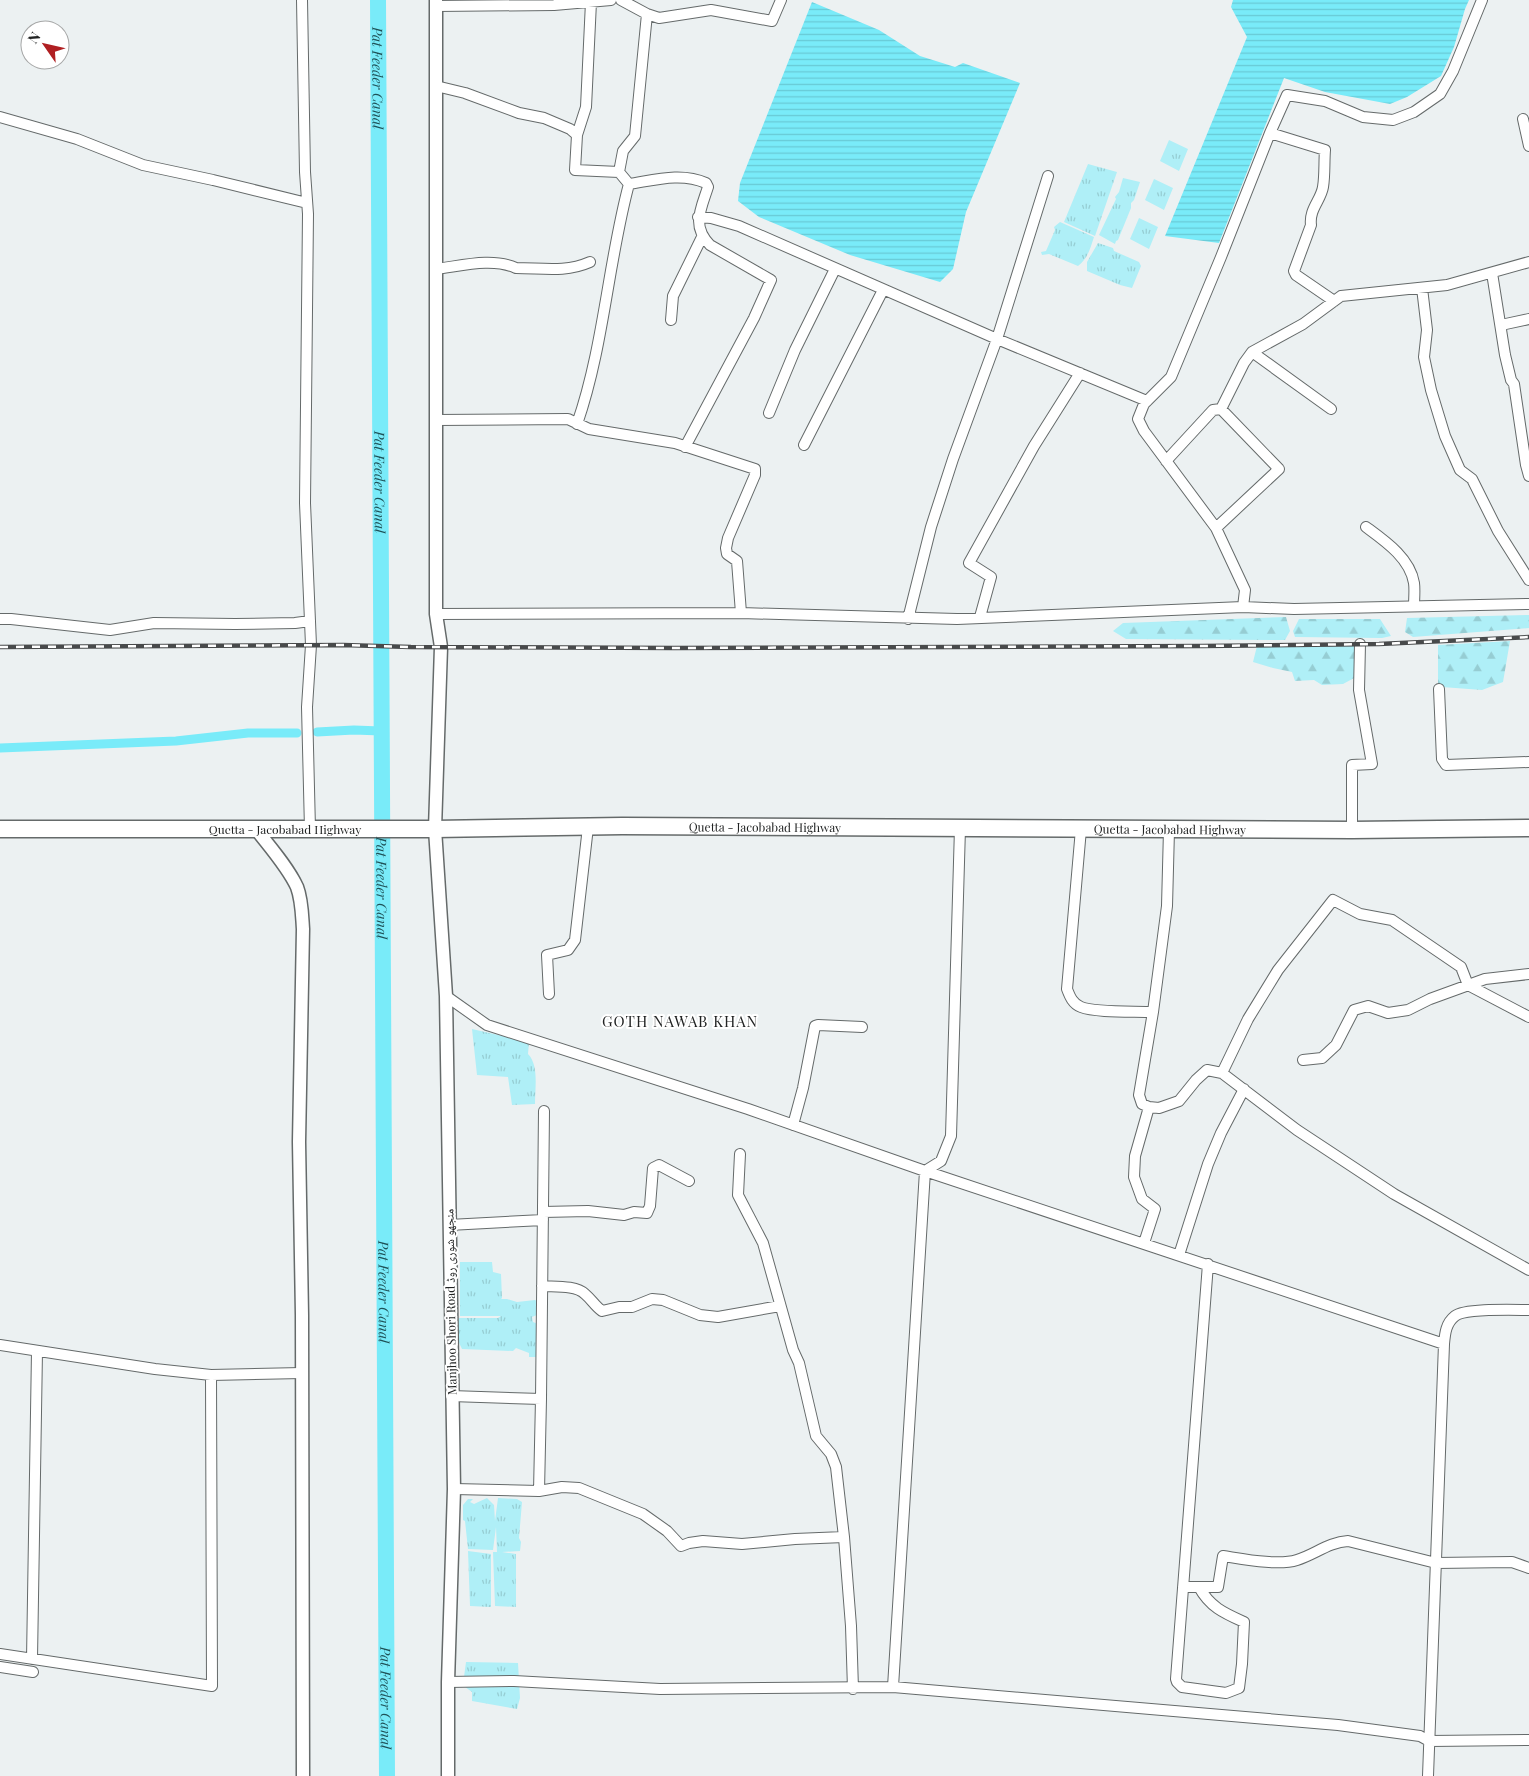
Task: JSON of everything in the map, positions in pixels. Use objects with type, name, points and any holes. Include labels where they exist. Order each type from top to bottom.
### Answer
[{"type":"highway","name":"Quetta - Jacobabad Highway","points":[[0,829],[588,827],[1352,830],[1529,828]]},
{"type":"street","points":[[302,0],[307,203],[305,503],[311,645],[306,707],[310,829]]},
{"type":"street","points":[[436,3],[554,5],[611,0]]},
{"type":"street","points":[[621,0],[647,14],[659,18],[711,10],[772,21],[781,0]]},
{"type":"street","points":[[1243,607],[1245,590],[1216,528],[1144,431],[1138,419],[1147,401],[1171,376],[1270,133],[1287,96],[1325,100],[1363,117],[1393,120],[1414,112],[1440,94],[1453,71],[1482,0]]},
{"type":"street","points":[[591,2],[586,107],[577,135],[575,170],[619,172],[629,184]]},
{"type":"street","name":"Manjhoo Shori Road منجھو شوری روڈ","points":[[436,3],[436,614],[441,647],[435,829],[446,996],[454,1489],[448,1682],[448,1776]]},
{"type":"street","points":[[619,172],[623,152],[635,136],[647,14]]},
{"type":"street","points":[[436,86],[465,93],[519,113],[544,118],[570,129],[577,135]]},
{"type":"street","points":[[0,117],[77,139],[143,165],[307,203]]},
{"type":"street","points":[[1523,119],[1529,146]]},
{"type":"street","points":[[1270,133],[1325,150],[1323,188],[1310,218],[1311,225],[1294,271],[1296,275],[1334,301]]},
{"type":"street","points":[[908,618],[931,527],[953,460],[998,339],[1048,176]]},
{"type":"street","points":[[629,184],[680,177],[688,177],[706,183],[708,187],[698,217],[702,237],[710,245],[771,280],[754,318],[686,447]]},
{"type":"street","points":[[577,424],[584,404],[591,372],[613,265],[620,217],[629,184]]},
{"type":"street","points":[[698,217],[712,218],[739,226],[883,290],[1147,401]]},
{"type":"street","points":[[671,320],[673,296],[702,237]]},
{"type":"street","points":[[436,269],[481,262],[509,265],[516,268],[566,270],[577,268],[590,262]]},
{"type":"street","points":[[1221,409],[1244,363],[1252,352],[1303,324],[1341,296],[1447,285],[1529,262]]},
{"type":"street","points":[[769,412],[795,350],[835,269]]},
{"type":"street","points":[[1492,273],[1505,355],[1510,380],[1514,384],[1529,476]]},
{"type":"street","points":[[1422,288],[1427,330],[1424,357],[1431,390],[1445,436],[1460,470],[1472,479],[1498,531],[1529,580]]},
{"type":"street","points":[[804,445],[883,290]]},
{"type":"street","points":[[1501,325],[1529,319]]},
{"type":"street","points":[[1252,352],[1332,409]]},
{"type":"street","points":[[980,617],[991,576],[969,563],[1034,446],[1080,373]]},
{"type":"street","points":[[1166,461],[1213,410],[1221,409]]},
{"type":"street","points":[[1216,528],[1279,470],[1221,409]]},
{"type":"street","points":[[436,420],[568,420],[589,429],[664,440],[756,468],[755,475],[731,530],[726,548],[727,554],[737,561],[741,613]]},
{"type":"street","points":[[1366,527],[1389,544],[1404,560],[1414,582],[1414,606]]},
{"type":"street","points":[[436,614],[741,613],[908,618],[1243,607],[1294,609],[1529,604]]},
{"type":"street","points":[[0,619],[110,630],[154,623],[235,624],[310,621]]},
{"type":"street","points":[[1352,830],[1352,765],[1372,764],[1359,690],[1360,644]]},
{"type":"street","points":[[1440,689],[1442,759],[1446,765],[1529,762]]},
{"type":"street","points":[[549,994],[547,955],[568,950],[575,940],[588,827]]},
{"type":"street","points":[[925,1171],[941,1161],[951,1136],[960,828]]},
{"type":"street","points":[[256,829],[297,887],[301,901],[304,929],[299,1142],[302,1373],[303,1776]]},
{"type":"street","points":[[1081,829],[1067,990],[1069,997],[1075,1003],[1087,1008],[1153,1012]]},
{"type":"street","points":[[1169,830],[1167,906],[1153,1012],[1139,1095],[1142,1104],[1159,1108],[1179,1101],[1207,1070],[1222,1073],[1297,1130],[1394,1194],[1529,1270]]},
{"type":"street","points":[[1222,1073],[1248,1019],[1278,970],[1333,900],[1360,914],[1392,920],[1461,967],[1468,985],[1529,1017]]},
{"type":"street","points":[[1303,1060],[1322,1058],[1336,1045],[1354,1010],[1368,1006],[1388,1014],[1408,1010],[1430,999],[1485,979],[1529,974]]},
{"type":"street","points":[[446,996],[487,1024],[1444,1344]]},
{"type":"street","points":[[792,1125],[803,1088],[815,1026],[862,1027]]},
{"type":"street","points":[[1179,1255],[1208,1164],[1221,1133],[1244,1089]]},
{"type":"street","points":[[1144,1243],[1155,1209],[1142,1199],[1134,1177],[1135,1156],[1149,1107]]},
{"type":"street","points":[[538,1491],[541,1398],[544,1111]]},
{"type":"street","points":[[740,1154],[738,1195],[763,1243],[793,1350],[799,1363],[816,1436],[831,1454],[836,1467],[851,1626],[853,1688]]},
{"type":"street","points":[[449,1225],[588,1211],[624,1215],[634,1212],[647,1213],[650,1206],[653,1168],[659,1165],[689,1181]]},
{"type":"street","points":[[893,1687],[925,1171]]},
{"type":"street","points":[[1199,1587],[1205,1598],[1214,1607],[1244,1622],[1244,1648],[1239,1688],[1230,1692],[1188,1688],[1182,1686],[1176,1679],[1208,1264]]},
{"type":"street","points":[[542,1286],[584,1292],[595,1306],[602,1311],[619,1307],[632,1307],[652,1299],[663,1300],[700,1315],[718,1317],[780,1306]]},
{"type":"street","points":[[1428,1776],[1446,1326],[1456,1314],[1469,1311],[1529,1310]]},
{"type":"street","points":[[0,1345],[155,1369],[211,1375],[302,1373]]},
{"type":"street","points":[[32,1659],[37,1351]]},
{"type":"street","points":[[0,1654],[212,1686],[211,1375]]},
{"type":"street","points":[[451,1396],[541,1398]]},
{"type":"street","points":[[454,1489],[538,1491],[562,1487],[579,1488],[643,1514],[667,1531],[681,1546],[703,1540],[742,1544],[844,1537]]},
{"type":"street","points":[[1183,1587],[1218,1587],[1223,1556],[1256,1560],[1293,1561],[1336,1543],[1348,1541],[1436,1563],[1512,1562],[1529,1568]]},
{"type":"street","points":[[0,1667],[33,1672]]},
{"type":"street","points":[[448,1682],[514,1681],[660,1689],[893,1687],[1338,1725],[1420,1736],[1429,1741],[1529,1740]]},
{"type":"green space","points":[[1169,140],[1188,149],[1179,171],[1160,161]]},
{"type":"green space","points":[[1088,164],[1117,172],[1095,236],[1064,222]]},
{"type":"green space","points":[[1123,178],[1140,182],[1115,244],[1099,235],[1116,199],[1115,197],[1119,192]]},
{"type":"green space","points":[[1154,179],[1173,188],[1164,210],[1145,200]]},
{"type":"green space","points":[[1139,218],[1158,227],[1149,249],[1130,239]]},
{"type":"green space","points":[[1060,222],[1094,237],[1090,249],[1078,266],[1049,254],[1042,255],[1041,252],[1046,251],[1055,230],[1054,227]]},
{"type":"green space","points":[[1098,243],[1113,248],[1114,251],[1139,262],[1141,266],[1132,288],[1087,271],[1087,262]]},
{"type":"green space","points":[[1529,615],[1529,628],[1413,637],[1405,632],[1407,618]]},
{"type":"green space","points":[[1286,617],[1290,631],[1285,640],[1126,639],[1113,631],[1123,623]]},
{"type":"green space","points":[[1299,619],[1380,619],[1391,636],[1382,638],[1295,637],[1293,631]]},
{"type":"green space","points":[[1510,641],[1503,682],[1482,690],[1442,687],[1438,684],[1438,645]]},
{"type":"green space","points":[[1257,646],[1356,646],[1356,677],[1343,684],[1322,685],[1314,680],[1295,681],[1292,672],[1253,662]]},
{"type":"green space","points":[[472,1029],[529,1042],[528,1054],[535,1070],[535,1104],[512,1105],[508,1077],[477,1075]]},
{"type":"green space","points":[[460,1262],[492,1262],[493,1272],[501,1274],[501,1299],[517,1302],[535,1300],[541,1304],[539,1314],[532,1317],[533,1322],[538,1324],[540,1340],[536,1346],[540,1352],[536,1357],[529,1357],[529,1353],[516,1348],[513,1351],[462,1349],[457,1334],[459,1318],[498,1318],[501,1316],[460,1316]]},
{"type":"green space","points":[[487,1498],[494,1505],[495,1521],[498,1498],[517,1499],[522,1502],[519,1538],[521,1542],[520,1551],[502,1552],[516,1554],[516,1607],[495,1606],[493,1552],[497,1552],[496,1527],[493,1550],[468,1549],[465,1521],[463,1520],[463,1505],[468,1499],[473,1499],[470,1502],[474,1504]]},
{"type":"green space","points":[[468,1551],[491,1554],[491,1607],[470,1606]]},
{"type":"green space","points":[[466,1662],[518,1663],[520,1698],[517,1709],[472,1701],[472,1692],[461,1684]]},
{"type":"shaded area","points":[[1233,0],[1469,0],[1454,47],[1441,76],[1407,97],[1390,104],[1325,92],[1284,78],[1219,243],[1165,236],[1247,37],[1231,7]]},
{"type":"shaded area","points":[[812,2],[879,30],[920,56],[955,67],[963,63],[1020,83],[966,212],[953,269],[940,282],[850,255],[759,217],[738,201],[740,183]]},
{"type":"waterway","name":"Pat Feeder Canal","points":[[378,0],[387,1776]]},
{"type":"waterway","points":[[317,732],[381,731]]},
{"type":"waterway","points":[[0,748],[176,741],[248,733],[297,733]]},
{"type":"railway","points":[[0,647],[343,645],[674,648],[1203,646],[1379,644],[1529,637]]},
{"type":"district","name":"GOTH NAWAB KHAN","points":[[680,1021]]}]
